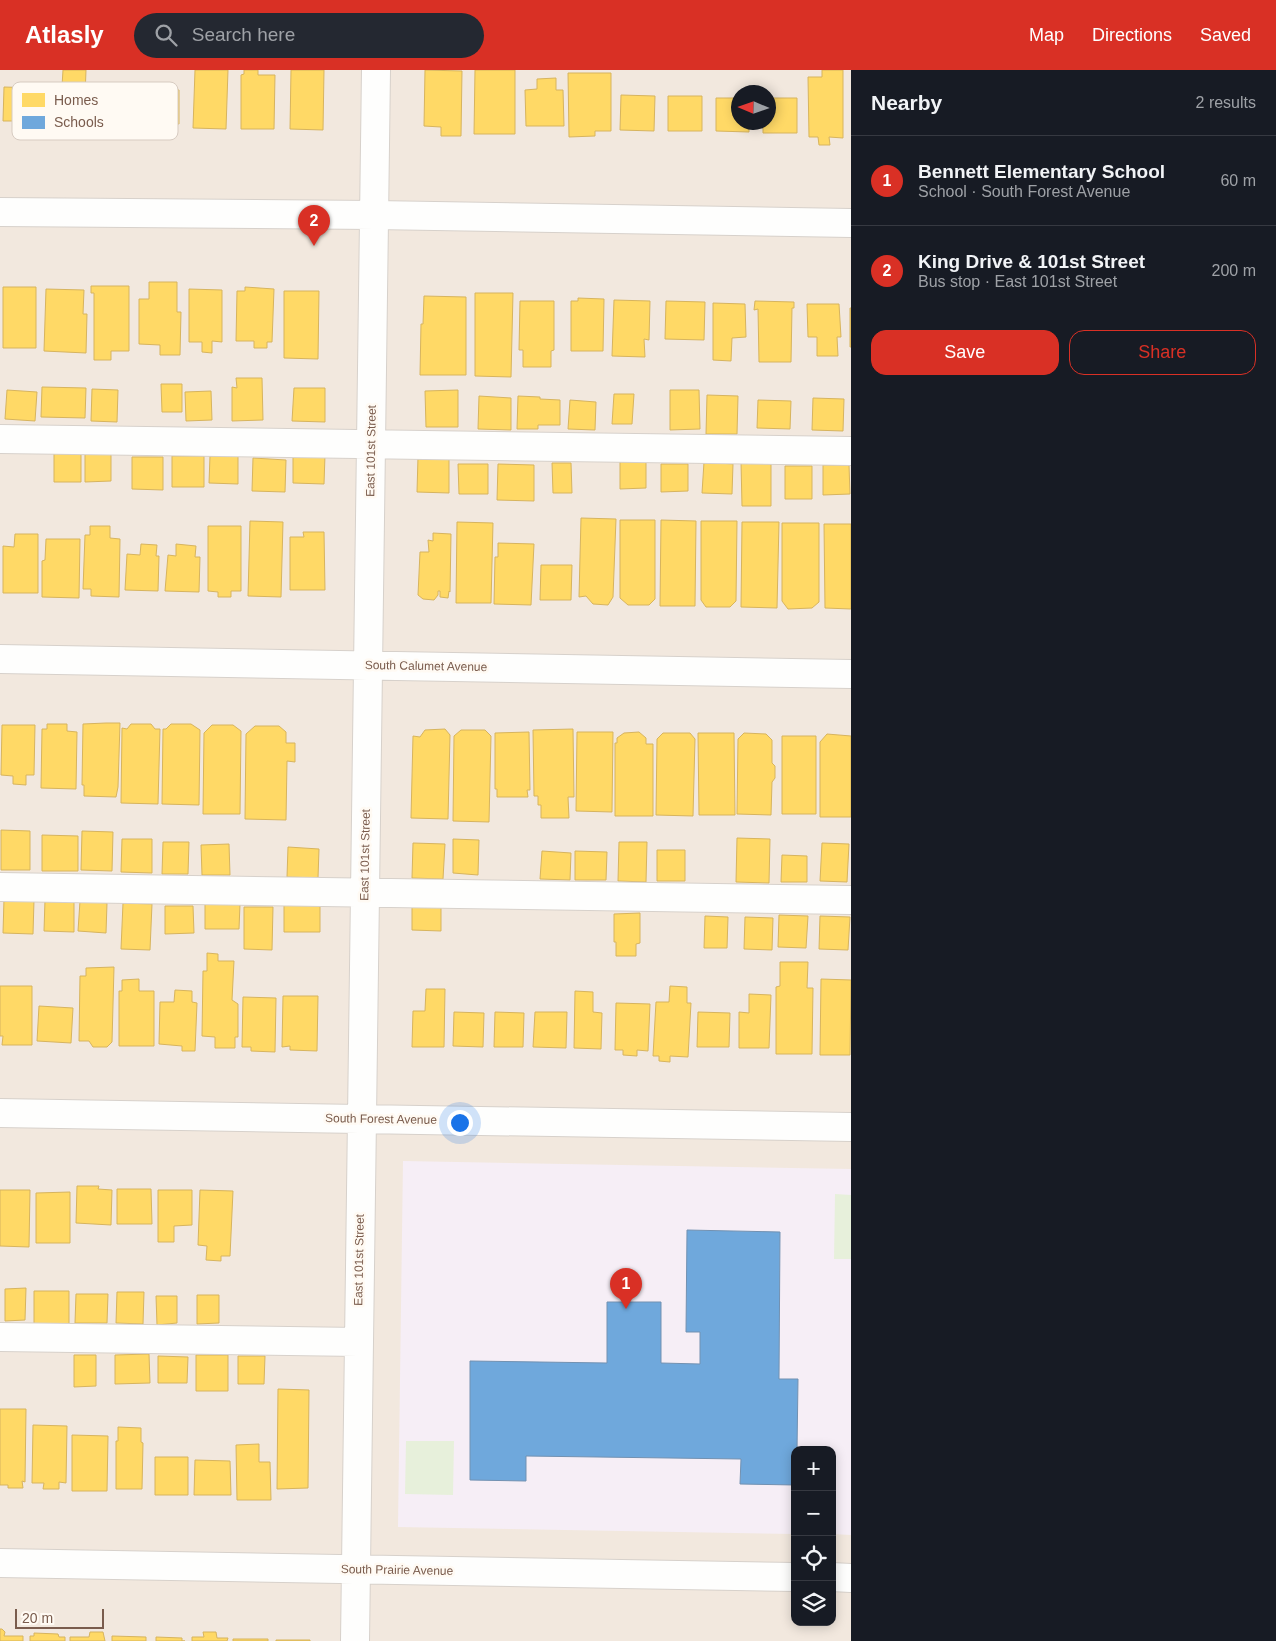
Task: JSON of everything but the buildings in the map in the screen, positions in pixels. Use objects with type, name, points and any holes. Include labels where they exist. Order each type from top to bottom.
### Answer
[{"type":"street","name":"East 101st Street","points":[[354,1641],[376,70]]},
{"type":"street","points":[[0,212],[375,215],[851,223]]},
{"type":"street","points":[[0,439],[851,451]]},
{"type":"street","name":"South Calumet Avenue","points":[[0,659],[851,674]]},
{"type":"street","points":[[0,887],[851,900]]},
{"type":"street","name":"South Forest Avenue","points":[[0,1113],[851,1127]]},
{"type":"street","points":[[0,1337],[358,1342]]},
{"type":"street","name":"South Prairie Avenue","points":[[0,1563],[791,1577]]},
{"type":"street","points":[[836,1578],[851,1578]]},
{"type":"shaded area","points":[[0,70],[851,70],[851,1641],[0,1641]]},
{"type":"shaded area","points":[[403,1161],[851,1169],[851,1535],[836,1534],[836,1446],[791,1446],[791,1534],[398,1527]]},
{"type":"green space","points":[[835,1194],[851,1195],[851,1259],[834,1259]]},
{"type":"green space","points":[[406,1441],[454,1441],[453,1495],[405,1494]]},
{"type":"place","name":"King Drive & 101st Street","points":[[314,246]]},
{"type":"place","name":"Bennett Elementary School","points":[[626,1309]]}]
